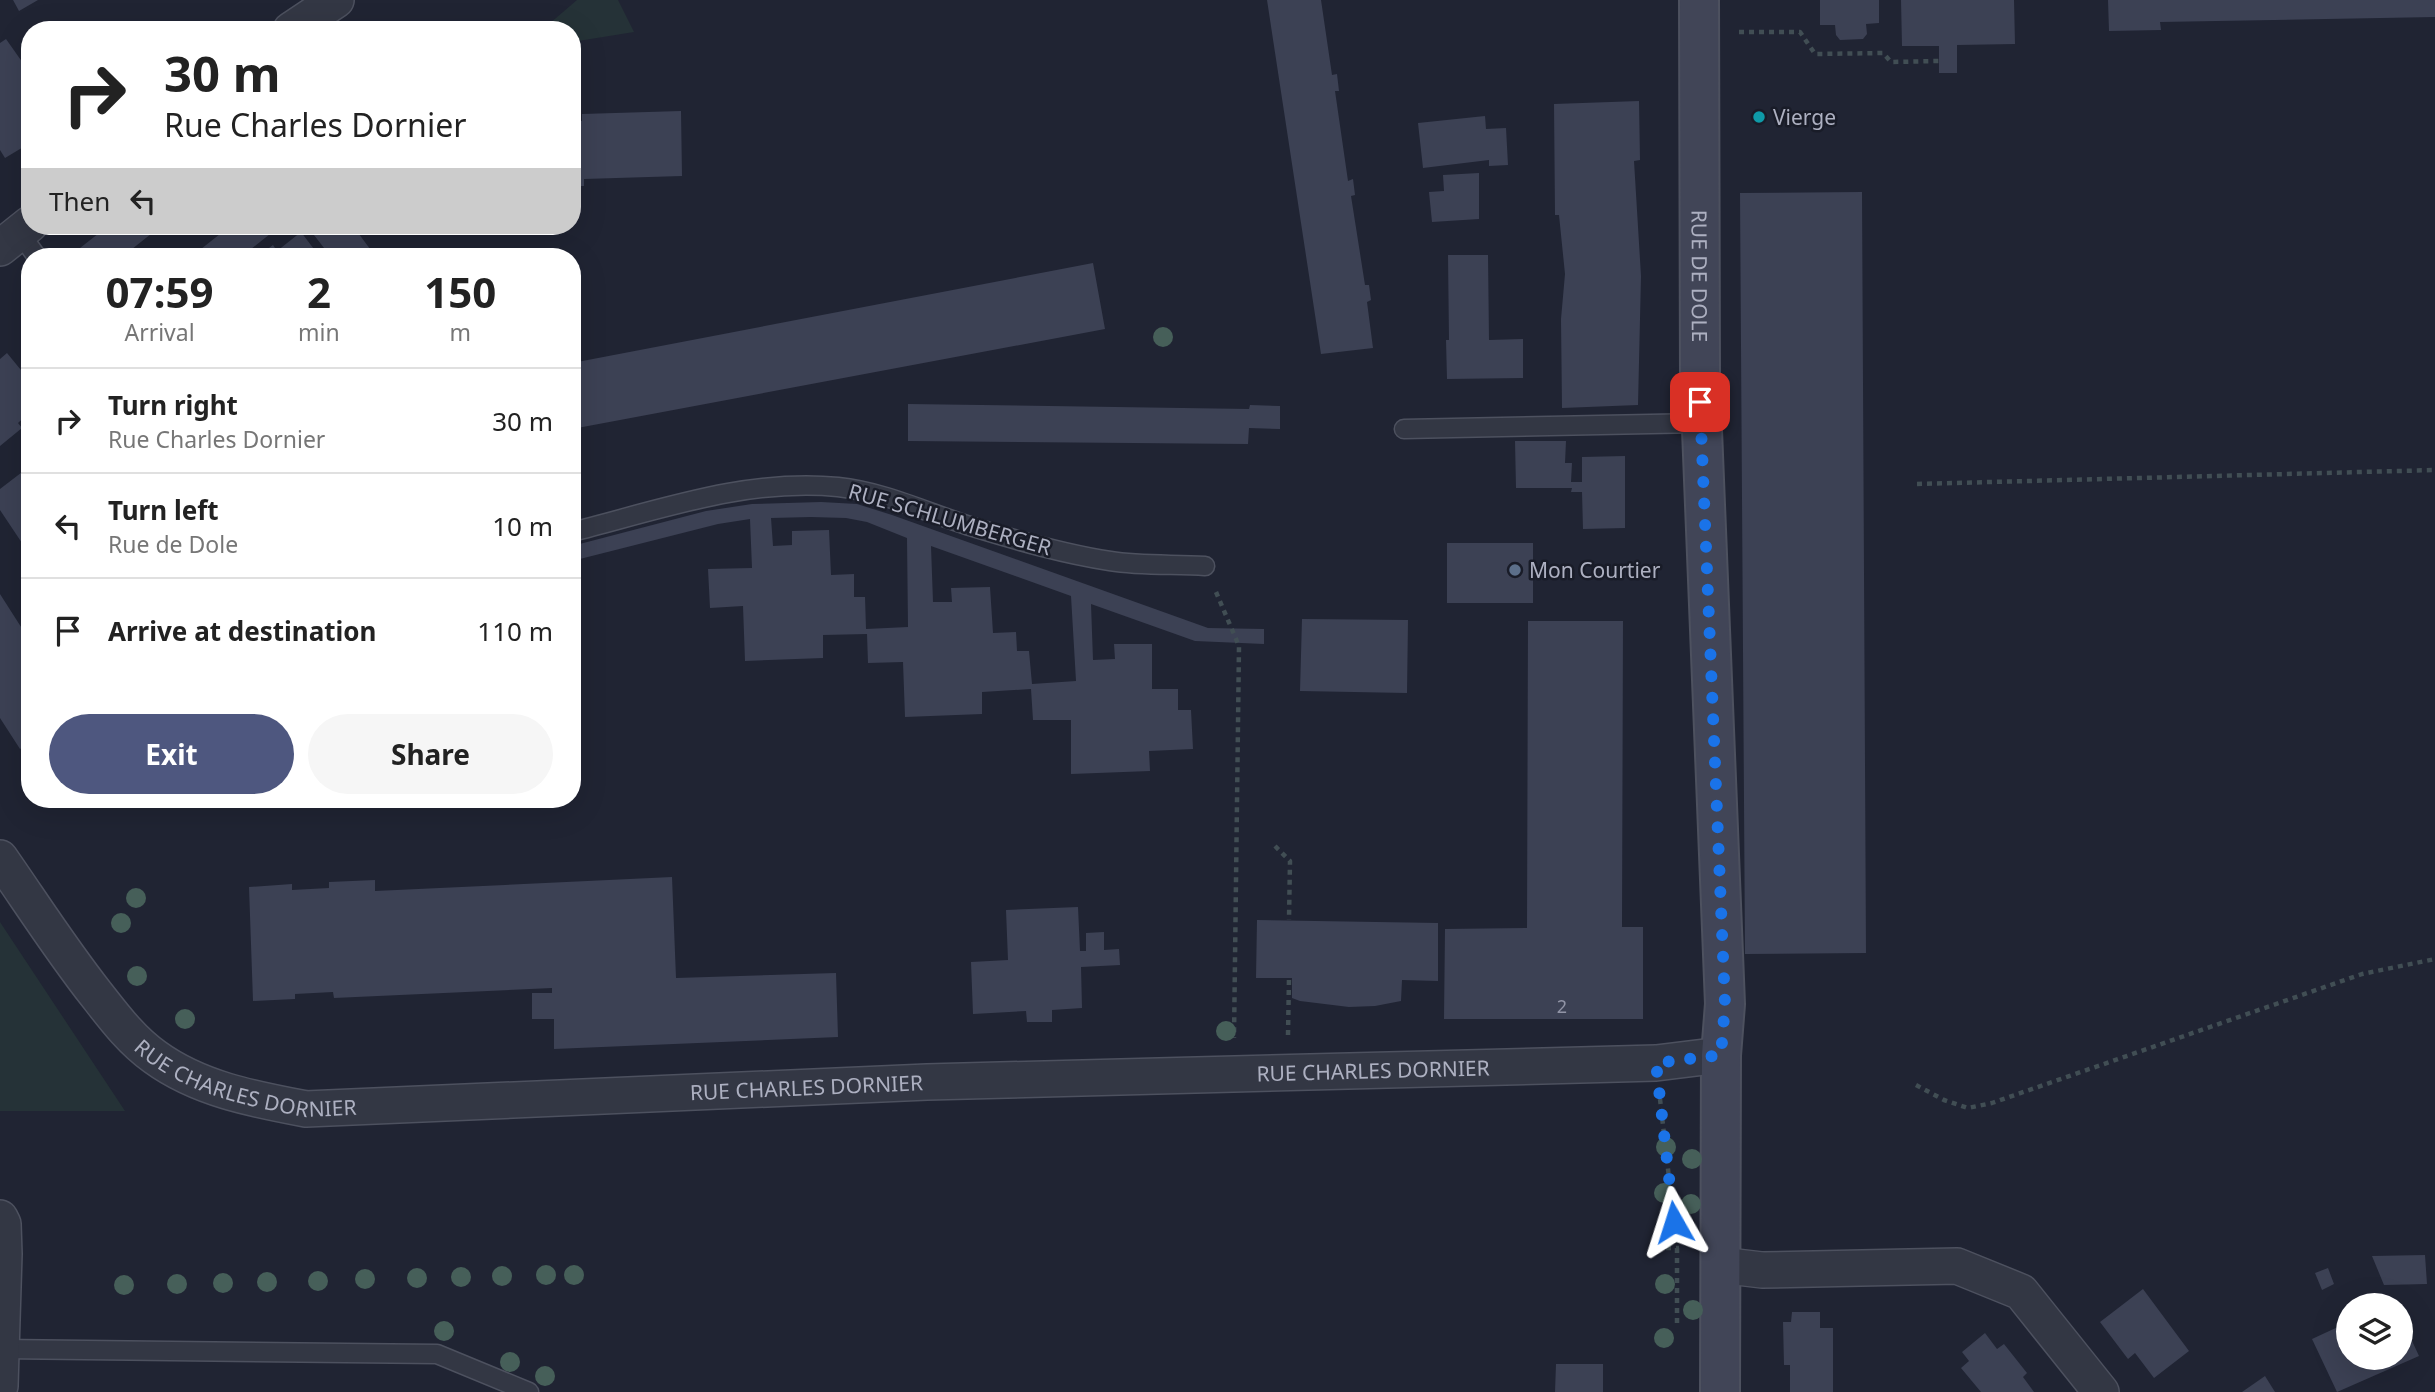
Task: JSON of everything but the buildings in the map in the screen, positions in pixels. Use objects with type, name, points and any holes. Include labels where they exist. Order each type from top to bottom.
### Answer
[{"type":"main road","name":"RUE DE DOLE","points":[[1699,0],[1701,423],[1725,1004],[1704,1257],[1720,1392]]},
{"type":"street","points":[[305,21],[336,0]]},
{"type":"street","name":"RUE CHARLES DORNIER","points":[[0,858],[75,967],[127,1034],[155,1058],[186,1075],[241,1097],[306,1109],[927,1082],[1656,1063],[1721,1055]]},
{"type":"street","points":[[0,1218],[3,1224],[4,1254],[0,1386]]},
{"type":"street","points":[[1704,1257],[1762,1270],[1957,1266],[2021,1293],[2101,1392]]},
{"type":"lane","points":[[1404,429],[1701,423]]},
{"type":"lane","name":"RUE SCHLUMBERGER","points":[[581,530],[723,493],[791,485],[839,487],[881,495],[973,527],[1041,546],[1111,561],[1205,566]]},
{"type":"lane","points":[[1,1349],[437,1354],[528,1392]]},
{"type":"path","points":[[1728,32],[1800,32],[1815,54],[1883,53],[1891,62],[1939,61]]},
{"type":"path","points":[[1917,484],[2435,470]]},
{"type":"path","points":[[1205,566],[1239,646],[1234,1038]]},
{"type":"path","points":[[1275,846],[1290,861],[1289,920]]},
{"type":"path","points":[[1916,1085],[1944,1100],[1968,1108],[1992,1103],[2362,974],[2435,959]]},
{"type":"path","points":[[1288,1038],[1289,978]]},
{"type":"path","points":[[1656,1063],[1677,1248],[1677,1336]]},
{"type":"path","points":[[1666,1248],[1677,1248],[1704,1257]]},
{"type":"shaded area","points":[[577,0],[618,0],[634,32],[581,41],[581,21],[552,21]]},
{"type":"shaded area","points":[[0,922],[125,1111],[0,1111]]},
{"type":"place","name":"Vierge","points":[[1759,117]]},
{"type":"place","name":"Mon Courtier","points":[[1515,570]]},
{"type":"route","points":[[1674,1222],[1656,1063],[1721,1055],[1725,1004],[1700,402]]}]
